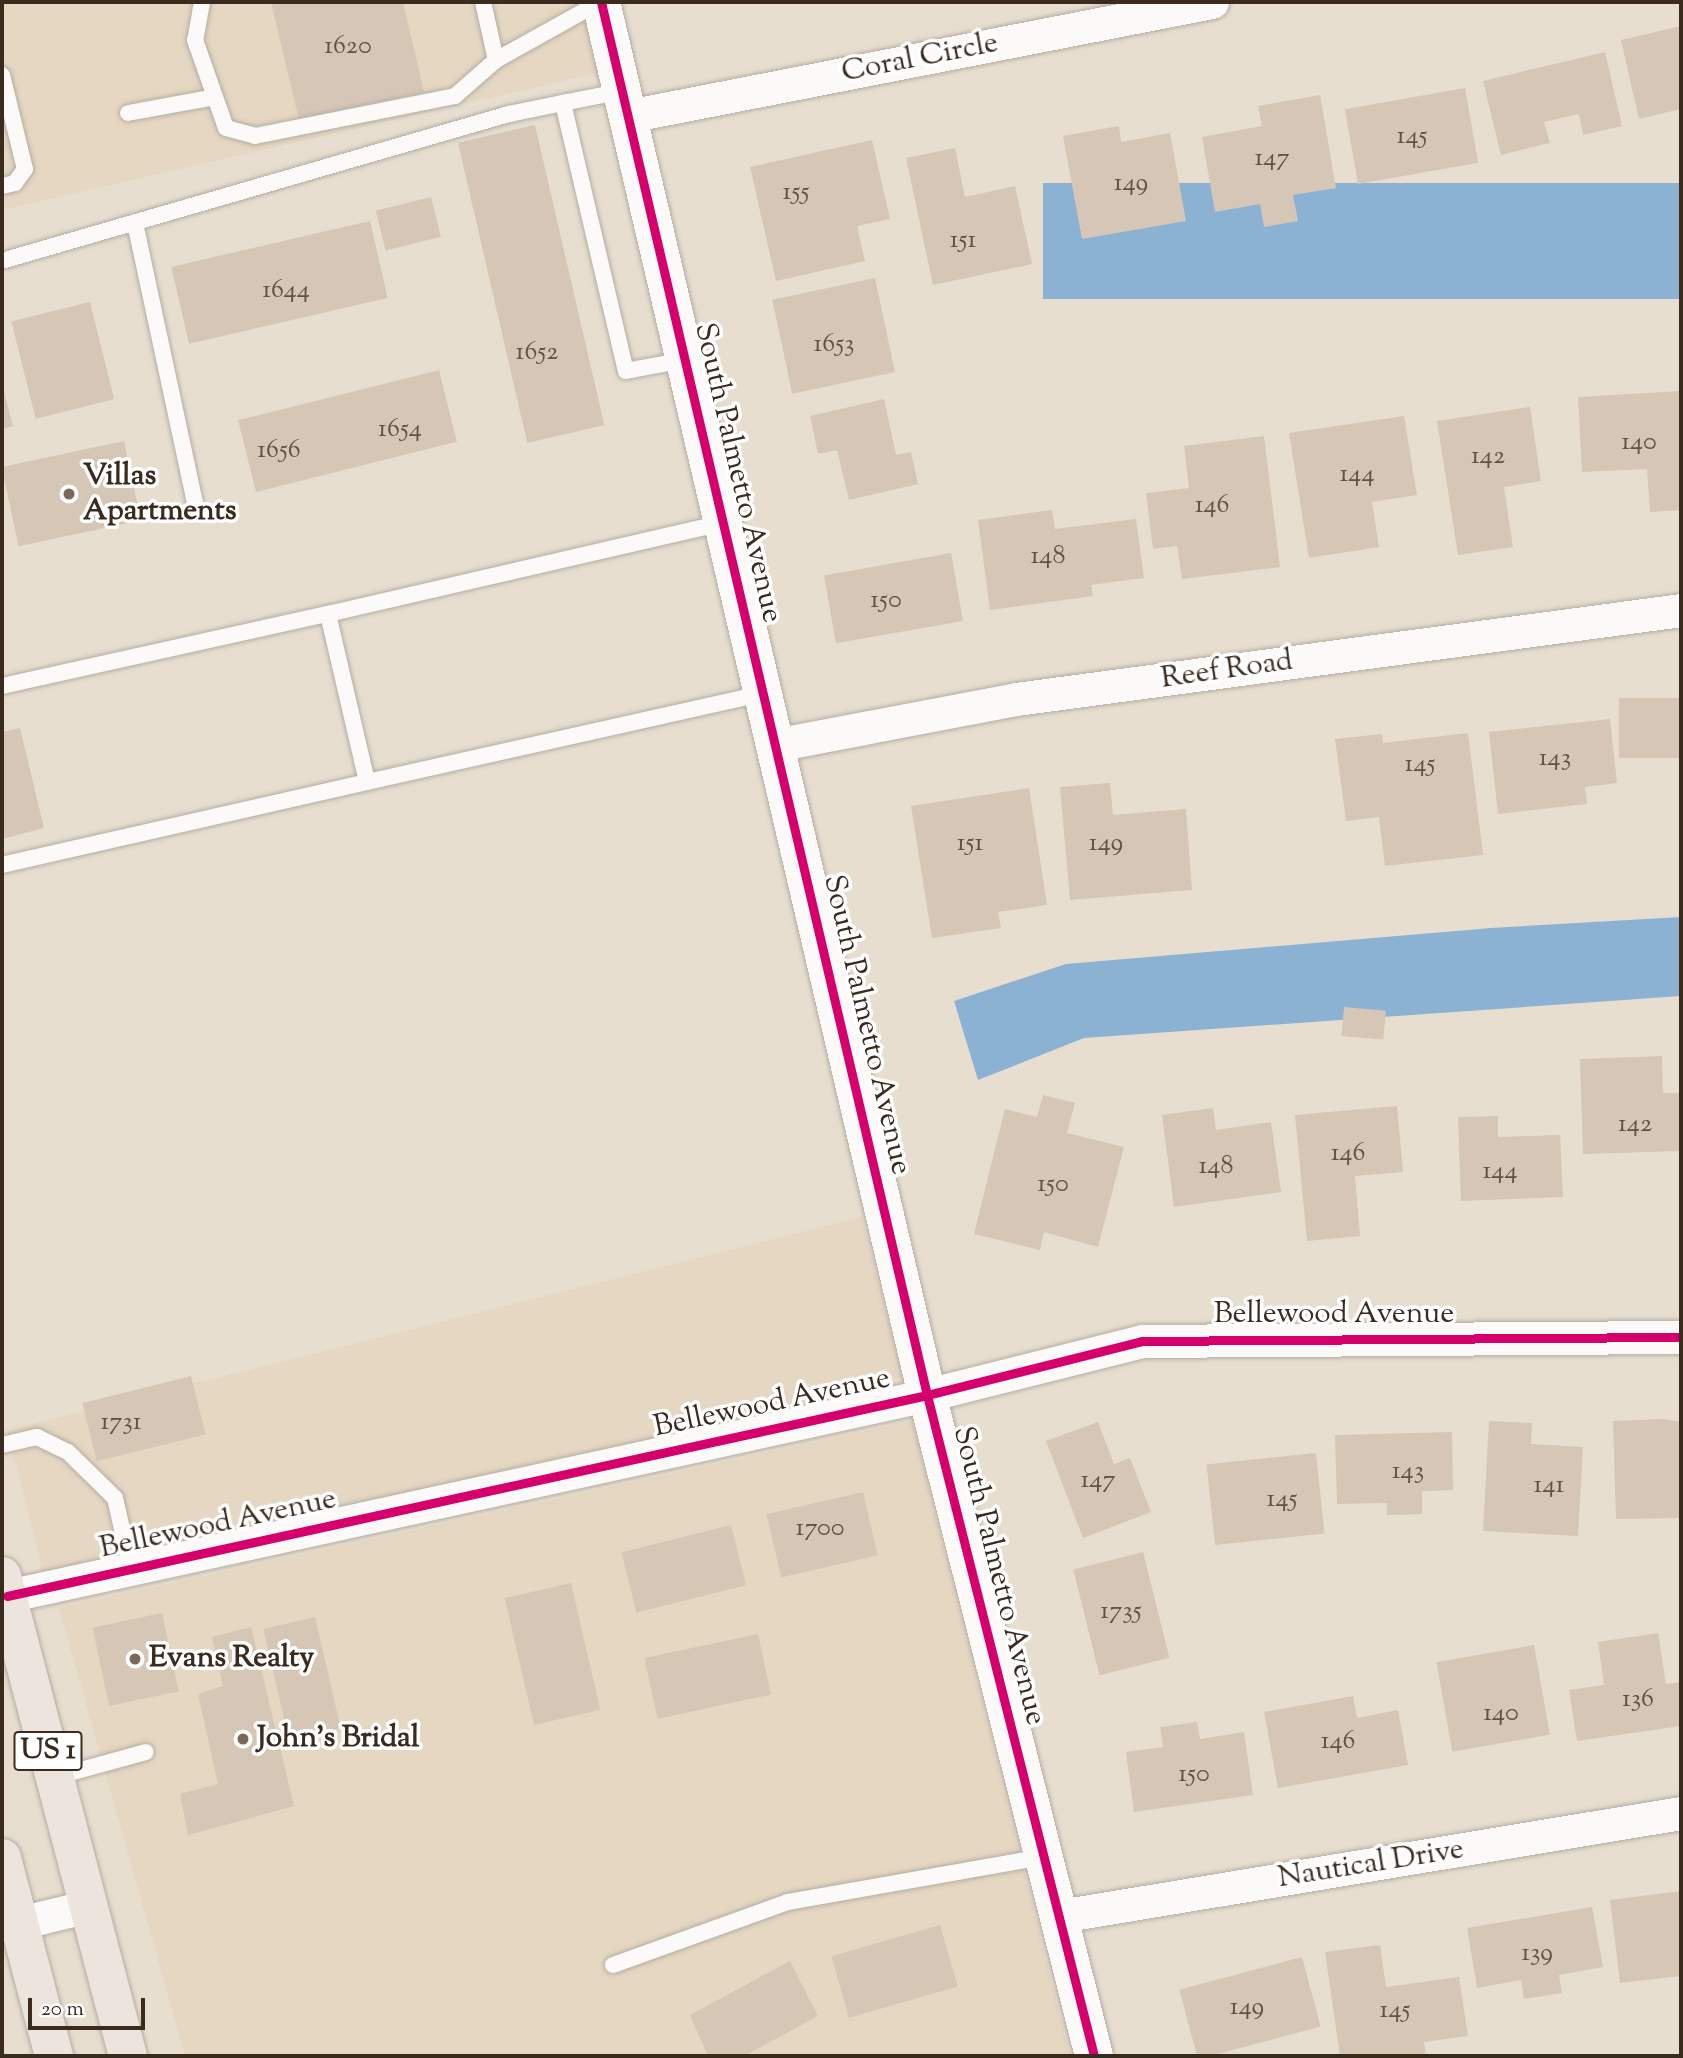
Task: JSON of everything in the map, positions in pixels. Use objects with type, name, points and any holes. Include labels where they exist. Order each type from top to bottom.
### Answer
[{"type":"main road","name":"US 1","points":[[4,1586],[128,2056]]},
{"type":"main road","points":[[2,1858],[10,1926],[54,2056]]},
{"type":"street","name":"South Palmetto Avenue","points":[[601,2],[927,1395],[1094,2056]]},
{"type":"street","name":"Coral Circle","points":[[626,103],[1212,2]]},
{"type":"street","name":"Reef Road","points":[[775,745],[1016,699],[1681,610]]},
{"type":"street","name":"Bellewood Avenue","points":[[4,1586],[131,1569],[927,1395],[1142,1342],[1681,1337]]},
{"type":"street","name":"Nautical Drive","points":[[1060,1916],[1681,1813]]},
{"type":"street","points":[[10,1926],[89,1906]]},
{"type":"lane","points":[[202,2],[195,40],[226,128],[255,136],[455,96],[496,60],[601,2]]},
{"type":"lane","points":[[483,2],[496,60]]},
{"type":"lane","points":[[2,75],[25,169],[15,183],[2,186]]},
{"type":"lane","points":[[128,113],[215,97]]},
{"type":"lane","points":[[5,260],[509,114],[563,103],[626,103]]},
{"type":"lane","points":[[563,103],[626,371],[685,360]]},
{"type":"lane","points":[[135,223],[195,503]]},
{"type":"lane","points":[[2,686],[723,523]]},
{"type":"lane","points":[[328,614],[368,782]]},
{"type":"lane","points":[[2,865],[764,693]]},
{"type":"lane","points":[[2,1445],[37,1437],[68,1452],[115,1499],[131,1569]]},
{"type":"lane","points":[[55,1777],[146,1752]]},
{"type":"lane","points":[[613,1965],[788,1902],[1044,1856]]},
{"type":"shaded area","points":[[2,2],[581,2],[598,73],[2,210]]},
{"type":"shaded area","points":[[862,1217],[902,1377],[47,1590],[7,1430]]},
{"type":"shaded area","points":[[912,1421],[1070,2056],[185,2056],[59,1608]]},
{"type":"water","points":[[1043,183],[1681,183],[1681,299],[1043,299]]},
{"type":"water","points":[[1681,917],[1681,996],[1084,1038],[978,1080],[954,1001],[1066,964],[1491,928]]},
{"type":"building","points":[[271,2],[403,2],[424,92],[299,120]]},
{"type":"building","points":[[1681,26],[1681,109],[1639,119],[1621,40]]},
{"type":"building","points":[[1605,52],[1622,126],[1583,135],[1579,114],[1544,122],[1550,143],[1501,155],[1483,81]]},
{"type":"building","points":[[1465,88],[1478,163],[1358,184],[1345,109]]},
{"type":"building","points":[[1320,95],[1336,188],[1293,195],[1298,221],[1264,227],[1260,204],[1215,212],[1202,137],[1262,126],[1258,106]]},
{"type":"building","points":[[535,125],[604,425],[527,443],[458,143]]},
{"type":"building","points":[[1119,126],[1121,142],[1170,133],[1186,221],[1082,239],[1063,136]]},
{"type":"building","points":[[872,140],[890,219],[857,226],[865,261],[776,281],[750,167]]},
{"type":"building","points":[[955,148],[965,197],[1015,186],[1032,264],[933,285],[906,158]]},
{"type":"building","points":[[431,197],[441,237],[386,251],[376,211]]},
{"type":"building","points":[[370,221],[388,298],[189,344],[171,267]]},
{"type":"building","points":[[875,278],[895,372],[792,394],[772,300]]},
{"type":"building","name":"Villas Apartments","points":[[90,302],[114,399],[36,419],[11,322]]},
{"type":"building","points":[[439,370],[457,442],[256,492],[238,420]]},
{"type":"building","name":"Villas Apartments","points":[[2,384],[13,426],[2,429]]},
{"type":"building","points":[[1681,391],[1681,510],[1650,512],[1647,469],[1582,472],[1578,397]]},
{"type":"building","points":[[884,399],[896,455],[911,452],[918,484],[849,500],[837,450],[818,454],[810,416]]},
{"type":"building","points":[[1530,407],[1541,481],[1504,487],[1513,547],[1458,555],[1437,421]]},
{"type":"building","points":[[1404,416],[1417,495],[1372,502],[1379,547],[1309,558],[1289,433]]},
{"type":"building","points":[[1264,436],[1280,567],[1182,579],[1177,546],[1153,549],[1146,493],[1189,488],[1184,446]]},
{"type":"building","name":"Villas Apartments","points":[[124,441],[141,520],[19,546],[2,467]]},
{"type":"building","points":[[1052,510],[1055,529],[1136,519],[1144,578],[1091,585],[1093,596],[990,610],[978,520]]},
{"type":"building","points":[[951,553],[963,621],[836,643],[824,575]]},
{"type":"building","points":[[1619,698],[1681,698],[1681,758],[1619,758]]},
{"type":"building","points":[[1610,719],[1617,783],[1585,787],[1587,804],[1498,814],[1489,732]]},
{"type":"building","points":[[20,728],[44,828],[2,839],[2,732]]},
{"type":"building","points":[[1468,733],[1483,855],[1385,866],[1379,817],[1346,821],[1335,739],[1382,734],[1383,743]]},
{"type":"building","points":[[1110,783],[1113,815],[1186,809],[1192,890],[1070,900],[1060,787]]},
{"type":"building","points":[[1029,788],[1047,905],[998,912],[1001,928],[932,938],[911,806]]},
{"type":"building","points":[[1344,1007],[1386,1011],[1383,1040],[1341,1036]]},
{"type":"building","points":[[1662,1056],[1663,1093],[1681,1093],[1681,1151],[1583,1154],[1580,1059]]},
{"type":"building","points":[[1043,1095],[1075,1103],[1067,1133],[1124,1147],[1098,1247],[1044,1232],[1040,1250],[974,1234],[1005,1109],[1037,1117]]},
{"type":"building","points":[[1397,1106],[1403,1172],[1355,1176],[1360,1236],[1307,1241],[1295,1115]]},
{"type":"building","points":[[1213,1108],[1216,1130],[1271,1122],[1281,1192],[1174,1207],[1162,1115]]},
{"type":"building","points":[[1498,1116],[1498,1137],[1560,1135],[1563,1197],[1461,1201],[1458,1117]]},
{"type":"building","points":[[191,1376],[206,1434],[97,1461],[82,1403]]},
{"type":"building","points":[[1663,1419],[1681,1422],[1681,1518],[1616,1519],[1613,1421]]},
{"type":"building","points":[[1489,1421],[1532,1423],[1531,1444],[1583,1447],[1578,1536],[1483,1531]]},
{"type":"building","points":[[1098,1422],[1114,1464],[1130,1458],[1151,1512],[1083,1538],[1046,1441]]},
{"type":"building","points":[[1452,1432],[1453,1490],[1422,1491],[1422,1514],[1387,1515],[1387,1503],[1337,1504],[1335,1435]]},
{"type":"building","points":[[1316,1453],[1324,1534],[1215,1545],[1207,1464]]},
{"type":"building","points":[[863,1492],[878,1555],[781,1578],[767,1514]]},
{"type":"building","points":[[731,1525],[746,1585],[636,1612],[621,1552]]},
{"type":"building","points":[[1143,1552],[1169,1658],[1100,1675],[1073,1569]]},
{"type":"building","points":[[571,1583],[600,1710],[534,1725],[505,1598]]},
{"type":"building","name":"Evans Realty","points":[[162,1613],[179,1691],[109,1706],[93,1628]]},
{"type":"building","points":[[315,1617],[341,1728],[289,1740],[263,1629]]},
{"type":"building","name":"John's Bridal","points":[[251,1627],[294,1806],[188,1835],[180,1794],[218,1784],[198,1694],[223,1686],[212,1637]]},
{"type":"building","points":[[1658,1633],[1666,1684],[1681,1682],[1681,1726],[1577,1741],[1569,1690],[1604,1685],[1598,1642]]},
{"type":"building","points":[[758,1634],[771,1695],[657,1719],[645,1658]]},
{"type":"building","points":[[1534,1645],[1550,1735],[1452,1752],[1437,1662]]},
{"type":"building","points":[[1353,1696],[1357,1718],[1398,1710],[1408,1765],[1278,1788],[1264,1712]]},
{"type":"building","points":[[1197,1722],[1200,1739],[1244,1732],[1253,1795],[1134,1812],[1126,1752],[1163,1747],[1160,1727]]},
{"type":"building","points":[[1681,1891],[1681,1976],[1620,1983],[1610,1900]]},
{"type":"building","points":[[1592,1907],[1603,1967],[1559,1975],[1562,1993],[1524,1999],[1521,1980],[1477,1988],[1467,1928]]},
{"type":"building","points":[[940,1925],[958,1987],[849,2018],[831,1956]]},
{"type":"building","points":[[1380,1945],[1386,1987],[1459,1977],[1468,2036],[1424,2042],[1426,2056],[1340,2056],[1325,1952]]},
{"type":"building","points":[[1302,1957],[1321,2027],[1211,2056],[1197,2056],[1179,1990]]},
{"type":"building","points":[[790,1961],[818,2016],[744,2056],[708,2056],[690,2015]]},
{"type":"cycle path","points":[[601,2],[927,1395],[1094,2056]]},
{"type":"cycle path","points":[[7,1596],[927,1395],[1142,1341],[1681,1337]]},
{"type":"place","name":"Villas Apartments","points":[[69,494]]},
{"type":"place","name":"Evans Realty","points":[[135,1659]]},
{"type":"place","name":"John's Bridal","points":[[243,1739]]}]
